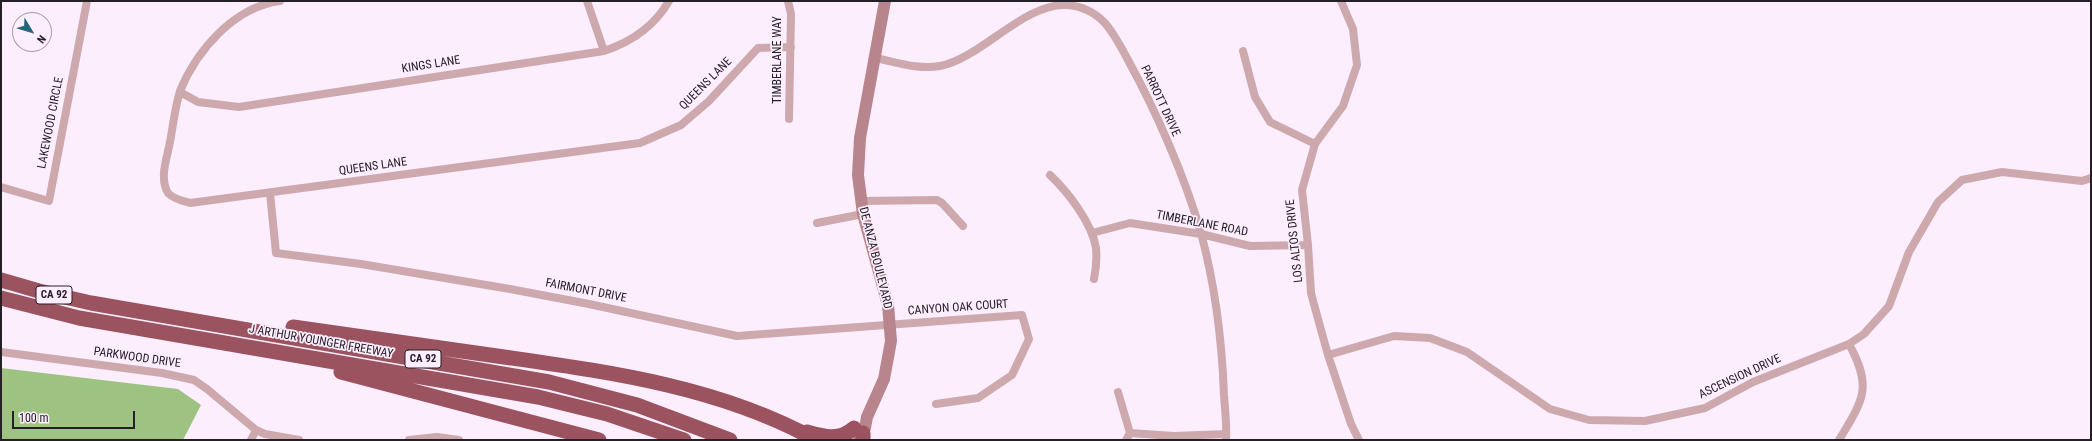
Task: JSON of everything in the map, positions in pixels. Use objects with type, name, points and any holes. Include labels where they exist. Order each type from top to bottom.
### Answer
[{"type":"highway","name":"J ARTHUR YOUNGER FREEWAY","points":[[1,280],[51,294],[109,306],[549,382],[642,407],[730,440]]},
{"type":"highway","name":"J ARTHUR YOUNGER FREEWAY","points":[[1,298],[79,318],[555,401],[624,419],[684,440]]},
{"type":"highway","points":[[109,306],[250,321],[617,373],[668,384],[727,401],[792,428],[816,440]]},
{"type":"highway","points":[[256,349],[599,440]]},
{"type":"highway","points":[[792,428],[830,437],[845,435],[857,436]]},
{"type":"street","name":"LAKEWOOD CIRCLE","points":[[1,187],[49,201],[87,1]]},
{"type":"street","name":"QUEENS LANE","points":[[280,1],[247,11],[214,38],[201,54],[180,92],[163,176],[168,193],[176,199],[190,204],[640,143],[681,125],[709,101],[758,48],[791,47]]},
{"type":"street","points":[[586,1],[604,51]]},
{"type":"street","name":"KINGS LANE","points":[[180,92],[198,102],[239,107],[604,51],[625,44],[652,25],[669,1]]},
{"type":"street","name":"TIMBERLANE WAY","points":[[788,1],[791,14],[789,118]]},
{"type":"street","name":"DE ANZA BOULEVARD","points":[[857,436],[880,389],[887,370],[890,350],[891,324],[886,296],[860,201],[859,149],[885,1]]},
{"type":"street","name":"LOS ALTOS DRIVE","points":[[1341,1],[1354,29],[1357,65],[1343,106],[1315,144],[1302,190],[1311,293],[1328,355],[1351,424],[1359,440]]},
{"type":"street","name":"PARROTT DRIVE","points":[[875,58],[923,67],[942,66],[959,59],[1042,9],[1058,5],[1082,4],[1108,26],[1143,88],[1186,189],[1201,234],[1216,306],[1223,373],[1226,437]]},
{"type":"street","points":[[1243,51],[1255,97],[1270,122],[1315,144]]},
{"type":"street","name":"ASCENSION DRIVE","points":[[1328,355],[1394,336],[1430,338],[1467,352],[1550,409],[1588,420],[1645,421],[1705,408],[1753,382],[1849,344],[1873,325],[1888,306],[1909,252],[1938,202],[1962,180],[2002,172],[2082,181],[2091,178]]},
{"type":"street","points":[[1050,175],[1065,189],[1092,233],[1096,249],[1094,279]]},
{"type":"street","name":"FAIRMONT DRIVE","points":[[270,193],[276,253],[361,264],[531,293],[736,336],[891,324]]},
{"type":"street","points":[[860,201],[937,200],[942,203],[963,226]]},
{"type":"street","points":[[817,223],[863,214]]},
{"type":"street","name":"TIMBERLANE ROAD","points":[[1092,233],[1130,223],[1201,234],[1250,246],[1308,245]]},
{"type":"street","name":"CANYON OAK COURT","points":[[891,324],[1022,315],[1029,339],[1012,375],[978,398],[936,404]]},
{"type":"street","points":[[1839,440],[1858,410],[1864,394],[1863,378],[1856,356],[1849,344]]},
{"type":"street","name":"PARKWOOD DRIVE","points":[[1,352],[162,373],[186,378],[207,388],[256,430],[265,434],[299,440]]},
{"type":"street","points":[[1118,392],[1128,437],[1226,437]]},
{"type":"street","points":[[251,440],[256,430]]},
{"type":"street","points":[[410,440],[437,437],[459,440]]},
{"type":"green space","points":[[1,368],[178,389],[201,405],[183,440],[1,440]]}]
